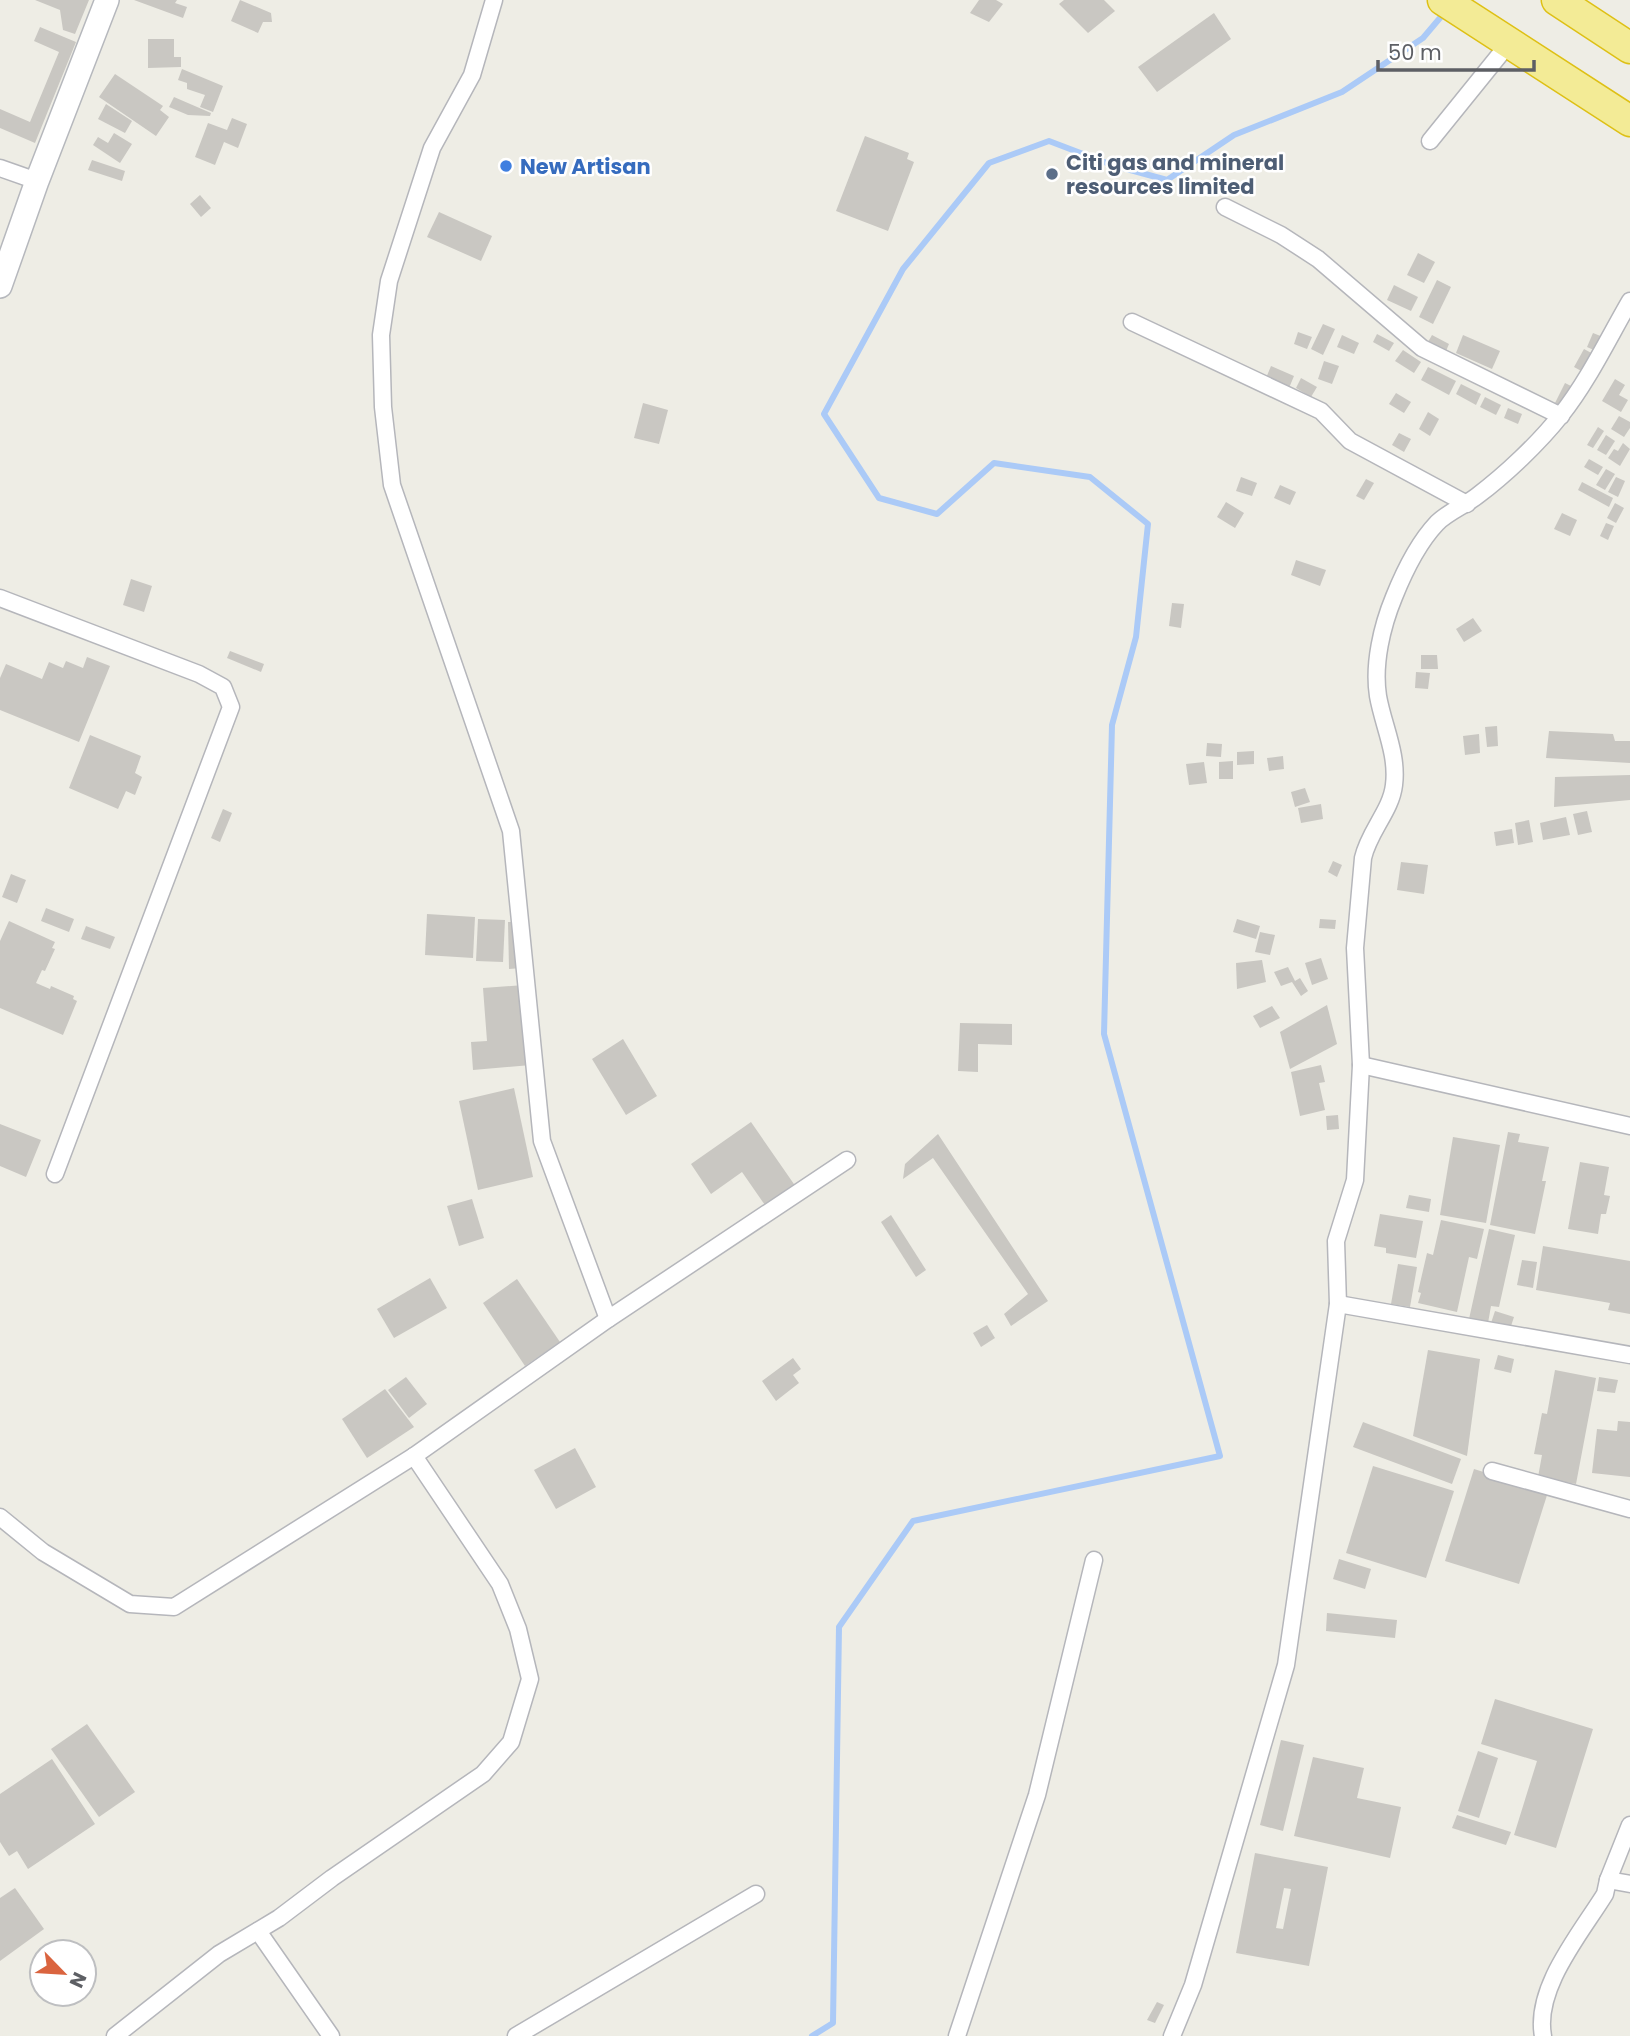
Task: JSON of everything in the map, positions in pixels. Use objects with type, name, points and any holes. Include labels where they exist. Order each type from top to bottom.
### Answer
[{"type":"highway","points":[[1443,0],[1630,121]]},
{"type":"highway","points":[[1557,0],[1630,48]]},
{"type":"main road","points":[[0,286],[37,181],[107,0]]},
{"type":"street","points":[[494,0],[472,75],[432,148],[389,281],[381,335],[383,407],[392,485],[511,831],[542,1141],[608,1319]]},
{"type":"street","points":[[1430,141],[1504,38]]},
{"type":"street","points":[[0,168],[37,181]]},
{"type":"street","points":[[1224,207],[1282,235],[1318,260],[1422,348],[1561,416]]},
{"type":"street","points":[[1172,2036],[1193,1985],[1286,1665],[1338,1304],[1336,1241],[1355,1180],[1361,1065],[1355,948],[1363,858],[1366,845],[1391,798],[1394,784],[1394,763],[1378,695],[1377,660],[1394,597],[1417,551],[1439,521],[1500,479],[1561,416],[1630,301]]},
{"type":"street","points":[[1132,323],[1321,411],[1350,440],[1467,504]]},
{"type":"street","points":[[0,598],[199,674],[223,687],[231,707],[55,1174]]},
{"type":"street","points":[[1361,1065],[1630,1126]]},
{"type":"street","points":[[0,1517],[43,1552],[130,1604],[174,1607],[414,1457],[608,1319],[847,1160]]},
{"type":"street","points":[[1338,1304],[1630,1355]]},
{"type":"street","points":[[115,2036],[219,1954],[258,1931],[483,1774],[511,1742],[530,1679],[519,1629],[500,1584],[414,1457]]},
{"type":"street","points":[[1492,1471],[1630,1509]]},
{"type":"street","points":[[957,2036],[1037,1795],[1094,1560]]},
{"type":"street","points":[[1543,2036],[1541,2025],[1545,2001],[1553,1978],[1605,1894],[1630,1825]]},
{"type":"street","points":[[1608,1880],[1630,1884]]},
{"type":"street","points":[[516,2036],[756,1894]]},
{"type":"street","points":[[258,1931],[331,2036]]},
{"type":"building","points":[[35,0],[89,0],[75,34],[63,30],[60,10]]},
{"type":"building","points":[[134,0],[177,0],[175,3],[187,7],[183,18]]},
{"type":"building","points":[[240,0],[271,13],[272,22],[263,22],[258,33],[231,21]]},
{"type":"building","points":[[979,0],[996,0],[1003,4],[989,22],[970,13]]},
{"type":"building","points":[[1064,0],[1104,0],[1115,11],[1088,33],[1059,4]]},
{"type":"building","points":[[1214,13],[1231,39],[1157,92],[1138,67]]},
{"type":"building","points":[[40,27],[76,42],[35,143],[0,128],[0,109],[30,122],[59,52],[34,41]]},
{"type":"building","points":[[148,39],[174,39],[174,57],[181,57],[181,67],[148,68]]},
{"type":"building","points":[[182,69],[223,86],[213,112],[200,107],[205,95],[187,89],[187,83],[178,80]]},
{"type":"building","points":[[115,74],[163,106],[160,110],[169,117],[156,136],[99,97]]},
{"type":"building","points":[[174,97],[211,113],[210,116],[188,115],[169,107]]},
{"type":"building","points":[[106,104],[132,121],[125,133],[98,119]]},
{"type":"building","points":[[232,118],[247,124],[238,148],[224,142],[215,165],[195,157],[208,123],[227,130]]},
{"type":"building","points":[[114,133],[132,144],[120,163],[93,145],[98,137],[108,143]]},
{"type":"building","points":[[865,136],[909,153],[907,159],[914,162],[888,231],[836,211]]},
{"type":"building","points":[[92,160],[125,171],[122,181],[88,170]]},
{"type":"building","points":[[200,195],[211,208],[201,217],[190,204]]},
{"type":"building","points":[[439,212],[492,236],[481,261],[427,237]]},
{"type":"building","points":[[1418,253],[1435,262],[1424,283],[1407,275]]},
{"type":"building","points":[[1437,280],[1451,287],[1433,324],[1419,317]]},
{"type":"building","points":[[1394,285],[1418,297],[1411,311],[1387,300]]},
{"type":"building","points":[[1323,324],[1335,329],[1323,355],[1311,349]]},
{"type":"building","points":[[1298,332],[1312,337],[1307,349],[1294,344]]},
{"type":"building","points":[[1593,333],[1603,337],[1596,351],[1587,347]]},
{"type":"building","points":[[1377,334],[1394,343],[1389,351],[1373,342]]},
{"type":"building","points":[[1342,335],[1359,343],[1354,354],[1337,347]]},
{"type":"building","points":[[1432,335],[1449,344],[1446,351],[1428,342]]},
{"type":"building","points":[[1463,335],[1500,351],[1492,369],[1456,353]]},
{"type":"building","points":[[1584,349],[1595,355],[1585,373],[1574,367]]},
{"type":"building","points":[[1403,350],[1421,362],[1414,373],[1395,361]]},
{"type":"building","points":[[1324,361],[1339,366],[1332,384],[1318,379]]},
{"type":"building","points":[[1271,366],[1294,376],[1289,388],[1266,378]]},
{"type":"building","points":[[1428,367],[1456,381],[1449,395],[1421,380]]},
{"type":"building","points":[[1301,378],[1317,387],[1311,397],[1296,388]]},
{"type":"building","points":[[1615,379],[1625,385],[1619,395],[1628,400],[1621,412],[1602,401]]},
{"type":"building","points":[[1565,383],[1575,388],[1565,408],[1555,403]]},
{"type":"building","points":[[1461,384],[1481,394],[1476,405],[1456,394]]},
{"type":"building","points":[[1396,393],[1411,402],[1404,413],[1389,404]]},
{"type":"building","points":[[1485,397],[1501,405],[1496,415],[1480,407]]},
{"type":"building","points":[[643,403],[668,410],[659,444],[634,438]]},
{"type":"building","points":[[1508,408],[1522,414],[1518,424],[1504,418]]},
{"type":"building","points":[[1428,412],[1439,419],[1430,436],[1419,429]]},
{"type":"building","points":[[1619,416],[1630,422],[1630,428],[1624,437],[1611,429]]},
{"type":"building","points":[[1598,427],[1604,431],[1593,448],[1587,445]]},
{"type":"building","points":[[1399,433],[1411,439],[1404,452],[1392,445]]},
{"type":"building","points":[[1606,435],[1615,441],[1606,455],[1597,450]]},
{"type":"building","points":[[1623,443],[1630,449],[1620,466],[1608,458],[1614,449],[1618,451]]},
{"type":"building","points":[[1589,459],[1603,467],[1598,475],[1584,467]]},
{"type":"building","points":[[1606,469],[1615,474],[1605,490],[1596,485]]},
{"type":"building","points":[[1241,477],[1257,483],[1252,496],[1236,491]]},
{"type":"building","points":[[1616,477],[1625,481],[1618,497],[1608,492]]},
{"type":"building","points":[[1366,479],[1374,483],[1364,500],[1356,496]]},
{"type":"building","points":[[1582,482],[1613,498],[1609,507],[1578,490]]},
{"type":"building","points":[[1280,485],[1296,492],[1290,505],[1274,498]]},
{"type":"building","points":[[1226,502],[1244,513],[1235,528],[1217,517]]},
{"type":"building","points":[[1615,503],[1624,508],[1616,523],[1607,518]]},
{"type":"building","points":[[1562,513],[1577,520],[1570,536],[1554,529]]},
{"type":"building","points":[[1606,523],[1614,526],[1608,540],[1600,536]]},
{"type":"building","points":[[1296,560],[1326,570],[1320,586],[1291,575]]},
{"type":"building","points":[[131,579],[152,586],[144,612],[123,605]]},
{"type":"building","points":[[1172,603],[1184,604],[1181,628],[1169,626]]},
{"type":"building","points":[[1473,618],[1482,631],[1464,642],[1456,629]]},
{"type":"building","points":[[230,651],[264,664],[261,672],[227,658]]},
{"type":"building","points":[[1421,655],[1437,655],[1438,669],[1421,669]]},
{"type":"building","points":[[87,657],[110,666],[79,742],[0,710],[0,678],[6,664],[42,679],[49,662],[63,668],[66,661],[83,668]]},
{"type":"building","points":[[1416,672],[1430,673],[1428,689],[1415,688]]},
{"type":"building","points":[[1497,726],[1498,746],[1487,747],[1485,727]]},
{"type":"building","points":[[1549,731],[1613,734],[1615,741],[1630,741],[1630,763],[1546,758]]},
{"type":"building","points":[[1479,734],[1480,753],[1465,755],[1463,736]]},
{"type":"building","points":[[90,735],[141,756],[135,773],[142,777],[135,795],[126,791],[118,809],[69,788]]},
{"type":"building","points":[[1207,743],[1222,744],[1221,757],[1206,756]]},
{"type":"building","points":[[1254,751],[1254,764],[1237,765],[1237,752]]},
{"type":"building","points":[[1283,756],[1284,769],[1269,771],[1267,758]]},
{"type":"building","points":[[1233,761],[1233,779],[1219,779],[1219,762]]},
{"type":"building","points":[[1204,762],[1207,783],[1189,785],[1186,764]]},
{"type":"building","points":[[1630,775],[1630,800],[1554,807],[1555,777]]},
{"type":"building","points":[[1305,788],[1310,802],[1295,807],[1291,792]]},
{"type":"building","points":[[1321,804],[1323,819],[1301,823],[1298,808]]},
{"type":"building","points":[[223,809],[232,813],[220,842],[211,838]]},
{"type":"building","points":[[1587,811],[1592,832],[1578,835],[1573,814]]},
{"type":"building","points":[[1566,817],[1570,835],[1543,840],[1540,823]]},
{"type":"building","points":[[1529,820],[1533,842],[1518,845],[1515,823]]},
{"type":"building","points":[[1512,829],[1514,843],[1496,846],[1494,832]]},
{"type":"building","points":[[1333,861],[1342,865],[1337,877],[1328,872]]},
{"type":"building","points":[[1401,862],[1428,865],[1424,894],[1397,890]]},
{"type":"building","points":[[11,874],[26,880],[17,903],[2,897]]},
{"type":"building","points":[[46,908],[74,919],[69,932],[41,921]]},
{"type":"building","points":[[427,914],[475,917],[473,958],[425,955]]},
{"type":"building","points":[[478,919],[505,920],[503,962],[476,961]]},
{"type":"building","points":[[1237,919],[1260,926],[1256,939],[1233,932]]},
{"type":"building","points":[[1320,919],[1336,920],[1335,929],[1319,928]]},
{"type":"building","points":[[9,921],[55,942],[52,948],[55,949],[45,971],[42,970],[36,983],[74,996],[73,999],[77,1001],[63,1035],[0,1008],[0,941]]},
{"type":"building","points":[[508,922],[518,922],[522,968],[509,969]]},
{"type":"building","points":[[86,926],[115,937],[110,949],[81,939]]},
{"type":"building","points":[[1260,932],[1275,935],[1270,955],[1255,952]]},
{"type":"building","points":[[1321,958],[1328,979],[1312,985],[1305,963]]},
{"type":"building","points":[[1262,960],[1266,982],[1237,989],[1236,963]]},
{"type":"building","points":[[1288,967],[1295,981],[1300,978],[1308,991],[1301,996],[1292,982],[1281,986],[1274,972]]},
{"type":"building","points":[[524,985],[531,1065],[473,1070],[471,1042],[487,1041],[483,988]]},
{"type":"building","points":[[1327,1005],[1337,1044],[1290,1069],[1280,1032]]},
{"type":"building","points":[[1272,1006],[1280,1018],[1260,1028],[1253,1016]]},
{"type":"building","points":[[960,1023],[1012,1024],[1012,1045],[978,1044],[978,1072],[958,1071]]},
{"type":"building","points":[[623,1039],[657,1096],[626,1115],[592,1059]]},
{"type":"building","points":[[1321,1065],[1325,1082],[1319,1083],[1325,1110],[1300,1116],[1291,1072]]},
{"type":"building","points":[[514,1088],[533,1177],[478,1190],[459,1101]]},
{"type":"building","points":[[1338,1115],[1339,1129],[1327,1130],[1326,1116]]},
{"type":"building","points":[[751,1122],[796,1187],[767,1208],[742,1172],[711,1194],[691,1164]]},
{"type":"building","points":[[0,1124],[41,1140],[26,1177],[0,1166]]},
{"type":"building","points":[[1508,1132],[1520,1134],[1518,1142],[1549,1147],[1542,1181],[1546,1181],[1535,1234],[1490,1225]]},
{"type":"building","points":[[938,1134],[1048,1301],[1011,1326],[1004,1314],[1028,1294],[933,1158],[903,1179],[905,1164]]},
{"type":"building","points":[[1453,1137],[1500,1145],[1486,1223],[1440,1215]]},
{"type":"building","points":[[1580,1162],[1609,1167],[1604,1195],[1610,1196],[1606,1214],[1601,1214],[1598,1234],[1568,1229]]},
{"type":"building","points":[[1409,1195],[1431,1199],[1429,1212],[1406,1208]]},
{"type":"building","points":[[472,1199],[484,1238],[459,1246],[447,1206]]},
{"type":"building","points":[[1380,1214],[1423,1221],[1416,1258],[1386,1253],[1386,1248],[1374,1246]]},
{"type":"building","points":[[891,1215],[926,1270],[916,1277],[881,1222]]},
{"type":"building","points":[[1441,1220],[1484,1229],[1477,1259],[1469,1257],[1457,1312],[1418,1303],[1427,1253],[1433,1255]]},
{"type":"building","points":[[1489,1229],[1515,1235],[1499,1307],[1491,1306],[1488,1323],[1469,1319]]},
{"type":"building","points":[[1543,1246],[1630,1261],[1630,1314],[1608,1310],[1610,1303],[1536,1290]]},
{"type":"building","points":[[1522,1260],[1537,1262],[1533,1288],[1517,1285]]},
{"type":"building","points":[[1398,1264],[1417,1267],[1410,1307],[1391,1304]]},
{"type":"building","points":[[430,1278],[447,1308],[394,1338],[377,1309]]},
{"type":"building","points":[[517,1279],[560,1342],[525,1366],[483,1303]]},
{"type":"building","points":[[1495,1311],[1514,1317],[1510,1329],[1491,1323]]},
{"type":"building","points":[[987,1325],[995,1338],[981,1347],[973,1333]]},
{"type":"building","points":[[1428,1350],[1480,1359],[1467,1456],[1413,1436]]},
{"type":"building","points":[[1498,1355],[1514,1359],[1511,1373],[1494,1369]]},
{"type":"building","points":[[793,1358],[801,1369],[793,1375],[799,1383],[776,1401],[762,1381]]},
{"type":"building","points":[[1555,1370],[1596,1378],[1576,1484],[1538,1477],[1542,1455],[1534,1454],[1542,1413],[1547,1414]]},
{"type":"building","points":[[406,1377],[427,1404],[409,1418],[388,1390]]},
{"type":"building","points":[[1599,1377],[1618,1380],[1615,1393],[1597,1391]]},
{"type":"building","points":[[385,1389],[414,1427],[367,1458],[342,1419]]},
{"type":"building","points":[[1618,1421],[1630,1422],[1630,1477],[1592,1473],[1597,1429],[1617,1431]]},
{"type":"building","points":[[1363,1422],[1461,1459],[1452,1484],[1353,1447]]},
{"type":"building","points":[[575,1448],[596,1487],[556,1509],[534,1470]]},
{"type":"building","points":[[1373,1466],[1454,1491],[1426,1578],[1346,1553]]},
{"type":"building","points":[[1474,1469],[1548,1492],[1519,1584],[1445,1561]]},
{"type":"building","points":[[1339,1559],[1371,1569],[1365,1589],[1333,1579]]},
{"type":"building","points":[[1327,1613],[1397,1620],[1395,1638],[1326,1631]]},
{"type":"building","points":[[1495,1699],[1593,1729],[1556,1848],[1514,1835],[1537,1761],[1481,1744]]},
{"type":"building","points":[[87,1724],[135,1792],[99,1817],[51,1749]]},
{"type":"building","points":[[1281,1740],[1304,1745],[1283,1831],[1260,1825]]},
{"type":"building","points":[[1478,1751],[1498,1758],[1479,1818],[1458,1811]]},
{"type":"building","points":[[1313,1757],[1364,1768],[1357,1798],[1401,1807],[1390,1858],[1294,1836]]},
{"type":"building","points":[[52,1759],[95,1824],[28,1869],[17,1851],[9,1856],[0,1842],[0,1794]]},
{"type":"building","points":[[1457,1815],[1511,1832],[1506,1845],[1452,1828]]},
{"type":"building","points":[[1255,1853],[1328,1867],[1309,1966],[1236,1953]],"holes":[[[1284,1888],[1291,1889],[1283,1929],[1276,1928]]]},
{"type":"building","points":[[15,1888],[44,1929],[28,1938],[0,1961],[0,1898]]},
{"type":"building","points":[[1157,2002],[1164,2005],[1155,2023],[1147,2020]]},
{"type":"waterway","points":[[812,2036],[833,2023],[839,1627],[913,1521],[1220,1456],[1104,1034],[1112,725],[1136,637],[1148,524],[1090,477],[994,463],[937,514],[879,498],[824,414],[903,269],[989,163],[1049,141],[1112,165],[1167,180],[1234,135],[1342,92],[1423,38],[1445,12]]},
{"type":"place","name":"New Artisan","points":[[506,166]]},
{"type":"place","name":"Citi gas and mineral resources limited","points":[[1052,174]]}]
